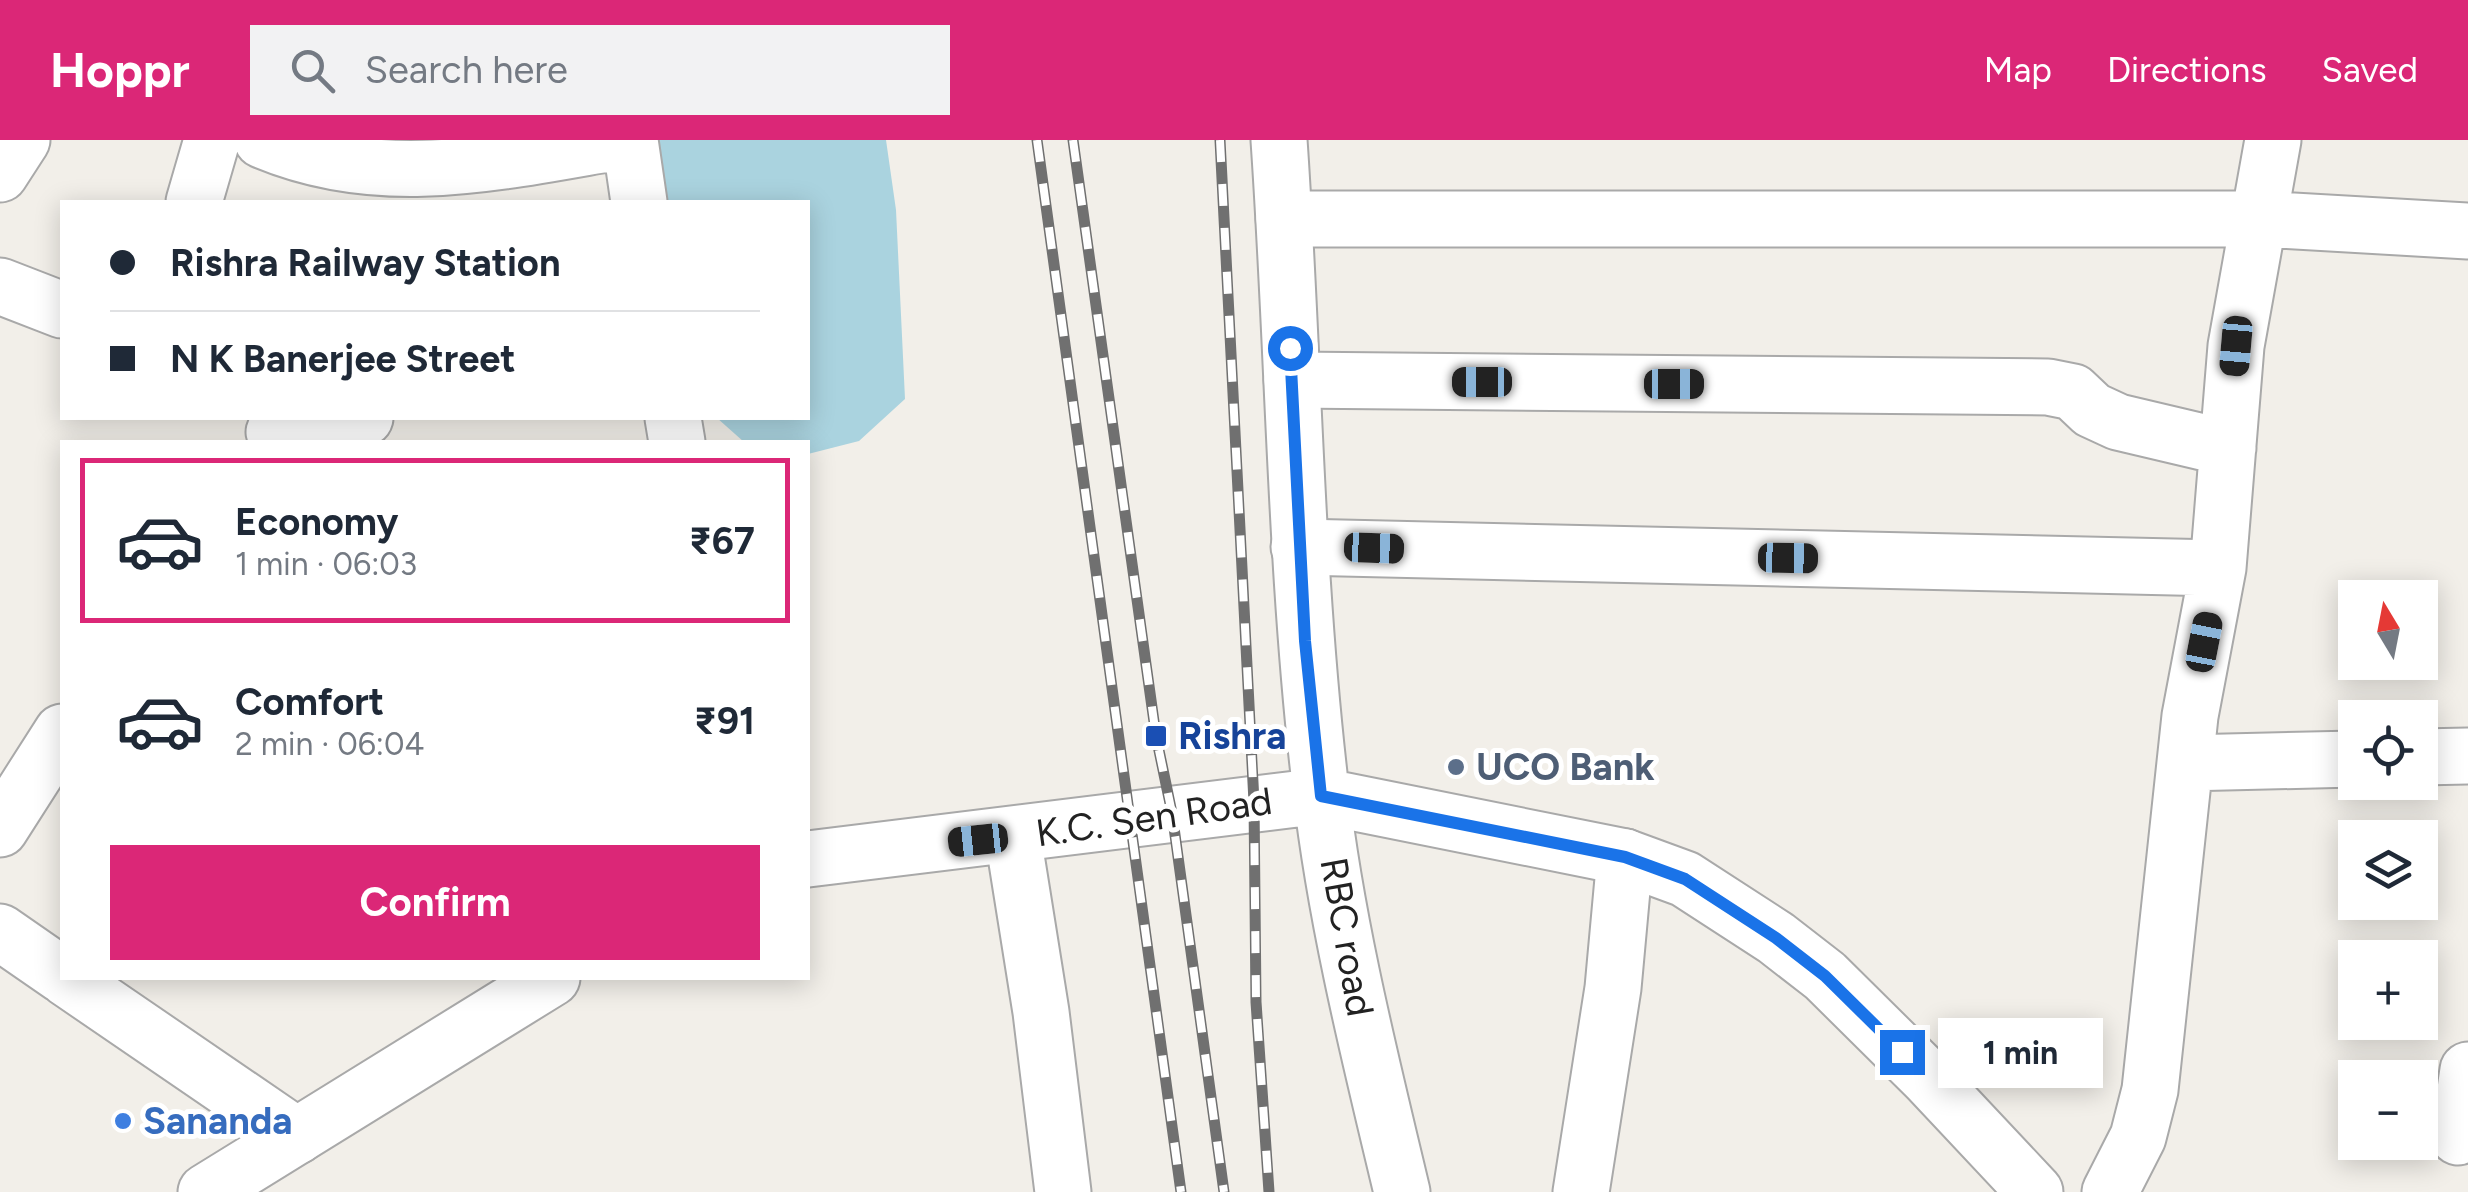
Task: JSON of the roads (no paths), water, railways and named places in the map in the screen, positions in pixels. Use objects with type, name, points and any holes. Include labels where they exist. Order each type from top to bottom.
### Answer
[{"type":"street","points":[[0,174],[22,140]]},
{"type":"street","points":[[195,200],[212,140]]},
{"type":"street","points":[[262,140],[330,164],[408,170],[490,164],[630,140],[639,200]]},
{"type":"street","name":"RBC road","points":[[1279,140],[1300,547],[1321,796],[1369,1056],[1402,1192]]},
{"type":"street","points":[[2110,1192],[2138,1137],[2150,1090],[2190,716],[2218,568],[2236,346],[2274,140]]},
{"type":"street","points":[[1284,218],[2261,219],[2468,231]]},
{"type":"street","points":[[0,286],[60,309]]},
{"type":"street","points":[[1292,380],[2048,387],[2072,392],[2092,410],[2118,422],[2228,448]]},
{"type":"street","points":[[274,431],[351,420]]},
{"type":"street","points":[[1300,547],[2218,568]]},
{"type":"street","points":[[0,828],[60,735]]},
{"type":"street","points":[[2438,757],[2468,756]]},
{"type":"street","points":[[2185,763],[2338,759]]},
{"type":"street","name":"K.C. Sen Road","points":[[810,859],[1013,836],[1083,822],[1321,796],[1625,857],[1685,879],[1776,938],[1825,976],[2014,1185]]},
{"type":"street","points":[[1013,836],[1042,1012],[1063,1192]]},
{"type":"street","points":[[1581,1192],[1614,988],[1625,857]]},
{"type":"street","points":[[0,932],[60,973]]},
{"type":"street","points":[[70,980],[297,1136]]},
{"type":"street","points":[[206,1192],[549,980]]},
{"type":"street","points":[[2458,1137],[2468,1070]]},
{"type":"water","points":[[634,140],[886,140],[896,210],[905,399],[859,441],[810,453],[810,440],[742,440],[719,420],[810,420],[810,200],[642,200]]},
{"type":"railway","points":[[1037,140],[1181,1192]]},
{"type":"railway","points":[[1073,140],[1224,1192]]},
{"type":"railway","points":[[1220,140],[1254,802],[1256,1002],[1269,1192]]},
{"type":"place","name":"Rishra","points":[[1156,736]]},
{"type":"place","name":"UCO Bank","points":[[1456,767]]},
{"type":"place","name":"Sananda","points":[[123,1121]]}]
